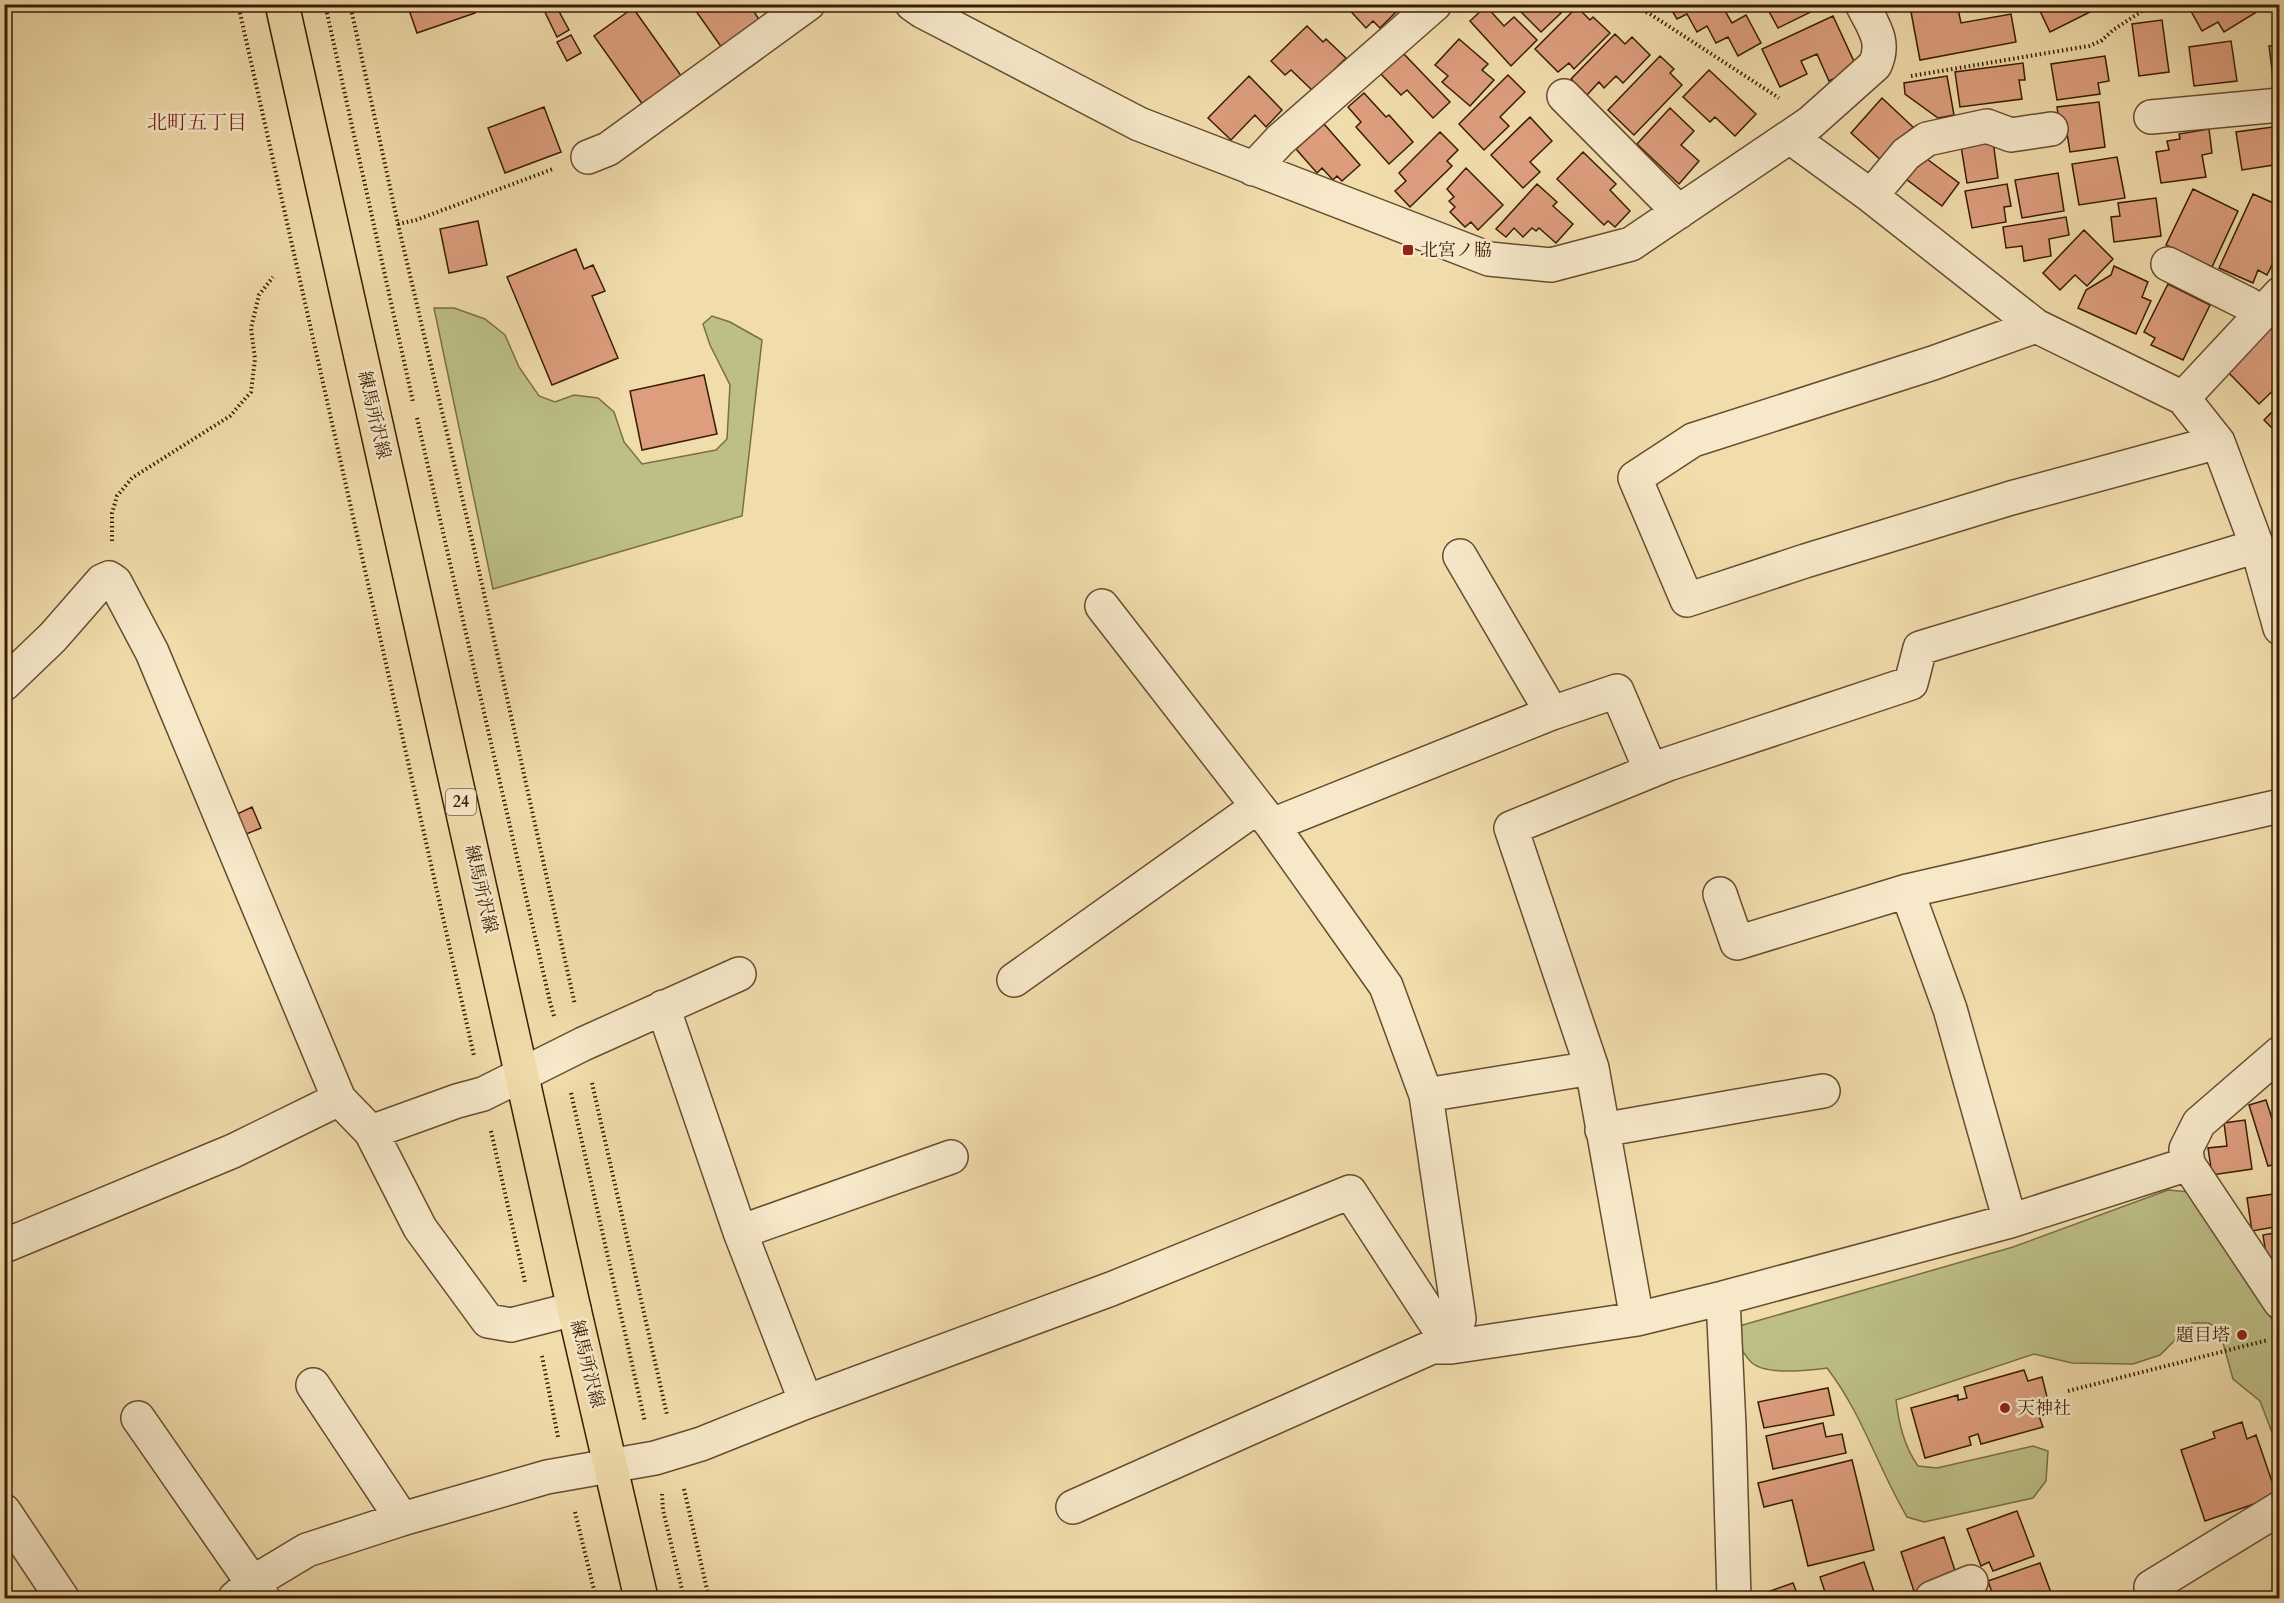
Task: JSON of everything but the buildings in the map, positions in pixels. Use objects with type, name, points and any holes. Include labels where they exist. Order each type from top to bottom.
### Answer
[{"type":"main road","name":"練馬所沢線","points":[[282,4],[641,1599]]},
{"type":"street","points":[[588,157],[608,149],[808,4]]},
{"type":"street","points":[[912,4],[1138,123],[1489,260],[1551,265],[1631,244],[1800,130],[1875,65],[1881,53],[1878,39],[1862,4]]},
{"type":"street","points":[[1253,169],[1280,140],[1435,4]]},
{"type":"street","points":[[1564,96],[1679,212]]},
{"type":"street","points":[[2151,117],[2280,105]]},
{"type":"street","points":[[1871,196],[1906,154],[1927,139],[1987,126],[2011,135],[2051,129]]},
{"type":"street","points":[[1800,130],[1871,196],[2036,326],[2183,398],[2218,442],[2257,546],[2280,628]]},
{"type":"street","points":[[2168,264],[2248,304],[2273,303]]},
{"type":"street","points":[[2183,398],[2273,303]]},
{"type":"street","points":[[2036,326],[1933,363],[1693,440],[1635,478],[1687,600],[2011,498],[2218,442]]},
{"type":"street","points":[[1637,1319],[1592,1068],[1511,828],[1651,771],[1911,682],[1920,648],[2257,546]]},
{"type":"street","points":[[1460,556],[1552,712]]},
{"type":"street","points":[[4,684],[53,637],[102,580],[109,578],[115,582],[152,652],[339,1100],[371,1132],[420,1228],[488,1321],[511,1325],[574,1309]]},
{"type":"street","points":[[1102,606],[1264,816],[1386,986],[1426,1095],[1459,1319],[1451,1347]]},
{"type":"street","points":[[1014,980],[1264,816],[1552,712],[1617,691],[1651,771]]},
{"type":"street","points":[[1720,894],[1737,943],[1907,891],[2280,806]]},
{"type":"street","points":[[1907,891],[1950,1009],[2010,1221]]},
{"type":"street","points":[[371,1132],[483,1094],[663,1006],[739,974]]},
{"type":"street","points":[[663,1006],[740,1232],[806,1402]]},
{"type":"street","points":[[2280,1053],[2199,1123],[2186,1149],[2188,1164],[2280,1302]]},
{"type":"street","points":[[1426,1095],[1592,1068]]},
{"type":"street","points":[[1602,1130],[1823,1091]]},
{"type":"street","points":[[4,1246],[233,1151],[339,1100]]},
{"type":"street","points":[[740,1232],[951,1157]]},
{"type":"street","points":[[1073,1507],[1432,1347],[1451,1347],[1637,1319],[2010,1221],[2188,1164]]},
{"type":"street","points":[[138,1418],[250,1593],[307,1550],[402,1519],[567,1473],[665,1455],[701,1444],[806,1402],[1111,1289],[1350,1192],[1451,1347]]},
{"type":"street","points":[[1723,1298],[1730,1427],[1734,1599]]},
{"type":"street","points":[[313,1385],[402,1519]]},
{"type":"street","points":[[2151,1587],[2280,1508]]},
{"type":"street","points":[[4,1511],[62,1599]]},
{"type":"street","points":[[1932,1599],[1971,1582]]},
{"type":"path","points":[[238,4],[596,1599]]},
{"type":"path","points":[[325,4],[550,1002],[574,1048],[569,1071],[571,1098],[644,1419],[650,1435],[665,1455],[661,1482],[663,1510],[684,1599]]},
{"type":"path","points":[[350,4],[398,224],[473,544],[574,1048],[633,1258],[665,1455],[709,1599]]},
{"type":"path","points":[[1630,4],[1650,14],[1791,106],[1800,130]]},
{"type":"path","points":[[1904,78],[2089,46],[2101,41],[2113,30],[2153,4]]},
{"type":"path","points":[[398,224],[417,220],[588,157]]},
{"type":"path","points":[[109,578],[113,535],[112,513],[117,496],[132,478],[230,416],[251,392],[255,358],[251,328],[259,295],[273,277]]},
{"type":"path","points":[[2068,1391],[2268,1340]]},
{"type":"green space","points":[[434,308],[454,308],[485,319],[505,335],[519,367],[539,396],[555,402],[574,395],[598,398],[614,412],[624,442],[642,464],[716,450],[727,439],[730,385],[710,345],[703,324],[712,316],[730,322],[762,340],[742,516],[493,589]]},
{"type":"green space","points":[[2168,1190],[2189,1192],[2279,1330],[2279,1451],[2260,1401],[2233,1379],[2219,1328],[2208,1323],[2192,1323],[2160,1355],[2133,1364],[2072,1363],[2034,1354],[1896,1400],[1903,1434],[1918,1466],[1937,1468],[2033,1446],[2048,1451],[2046,1481],[2033,1498],[1924,1522],[1907,1517],[1850,1403],[1827,1368],[1776,1371],[1758,1366],[1751,1362],[1729,1329],[2013,1247]]},
{"type":"place","name":"北宮ノ脇","points":[[1408,250]]},
{"type":"place","name":"題目塔","points":[[2242,1335]]},
{"type":"place","name":"天神社","points":[[2005,1408]]},
{"type":"district","name":"北町五丁目","points":[[197,122]]}]
